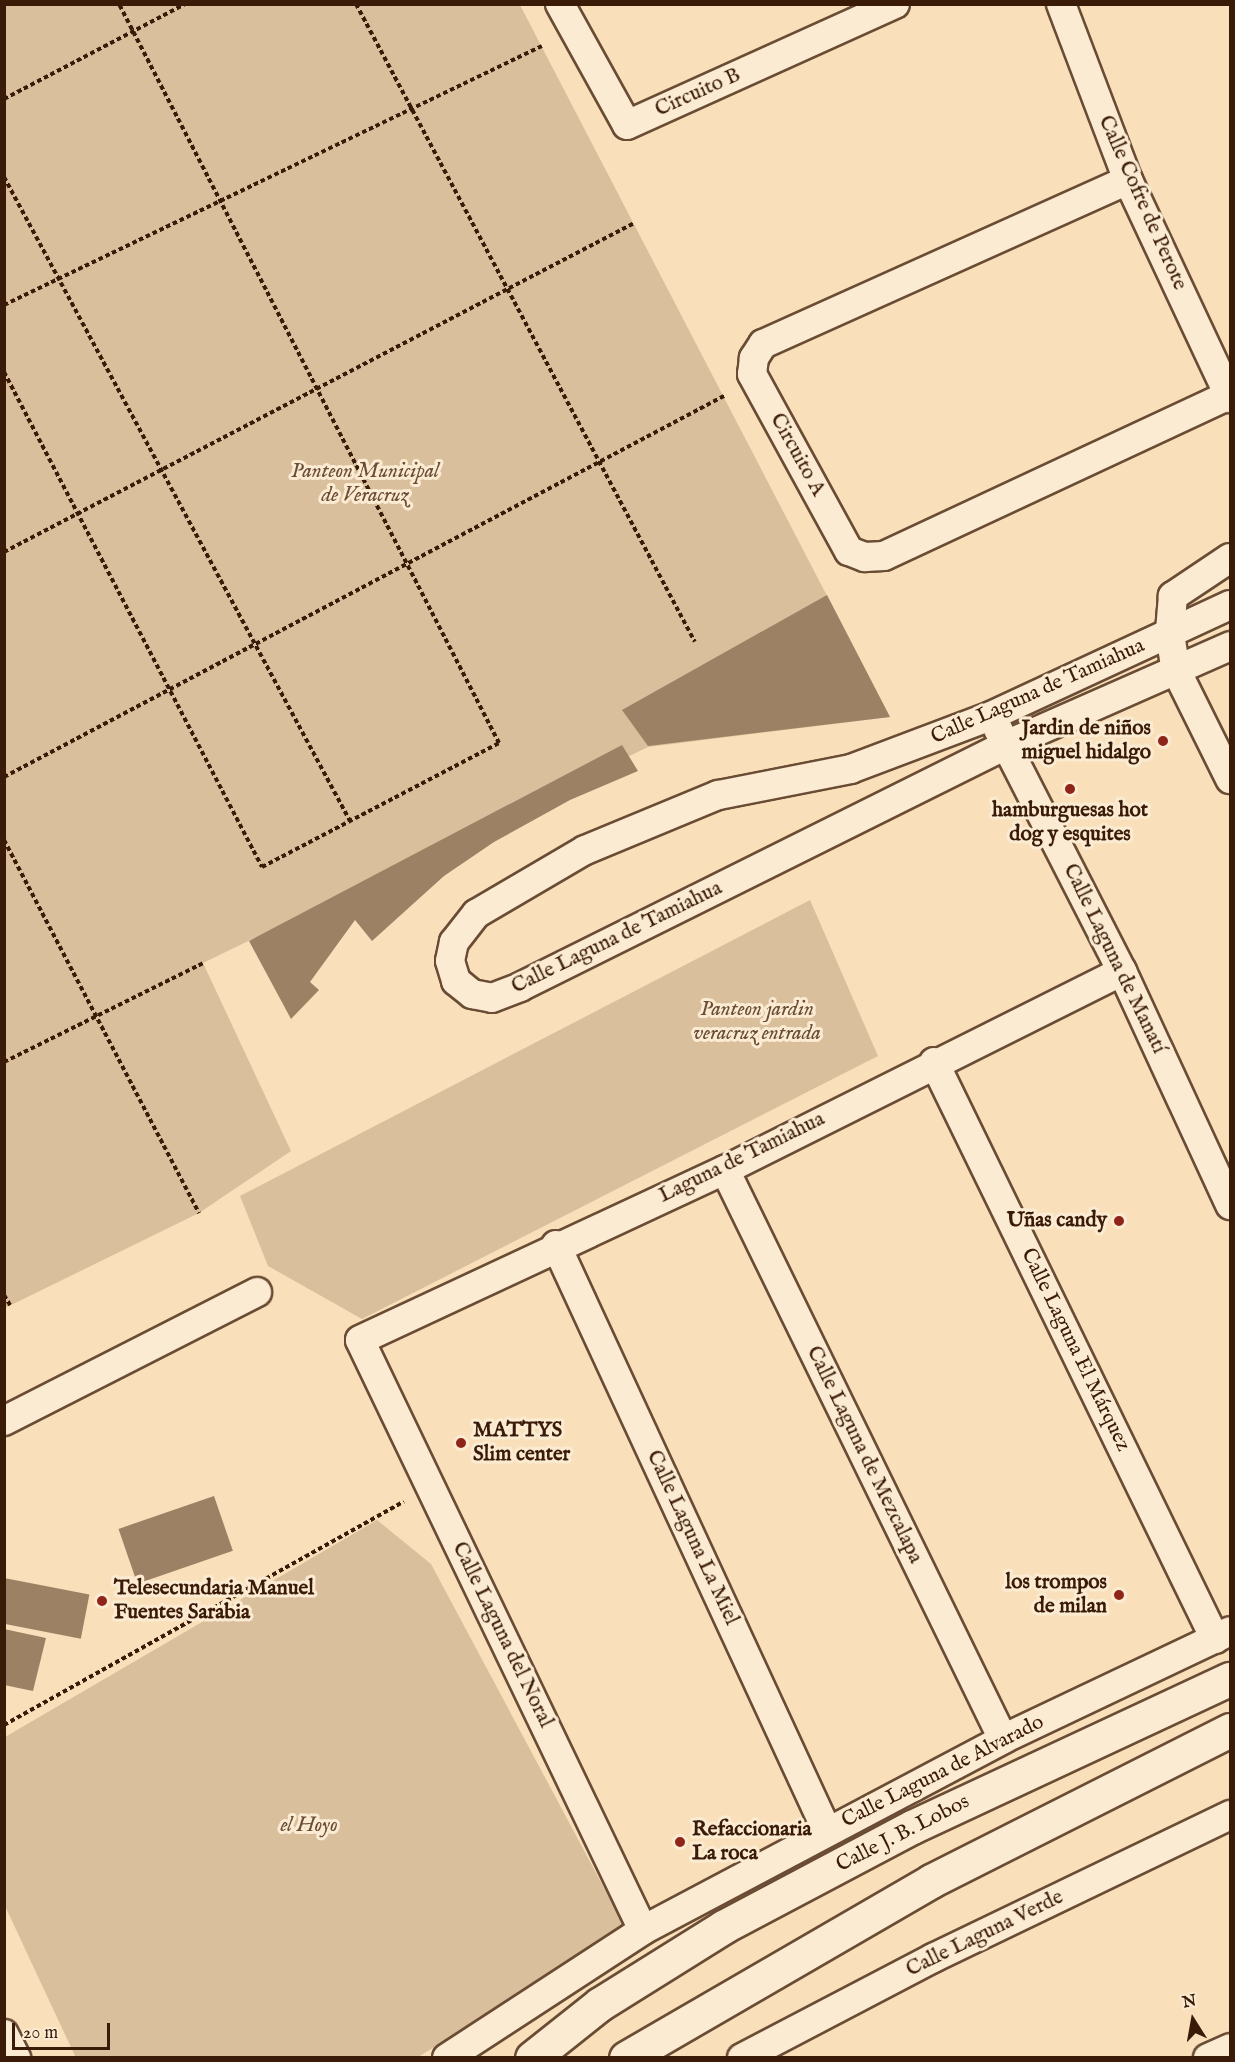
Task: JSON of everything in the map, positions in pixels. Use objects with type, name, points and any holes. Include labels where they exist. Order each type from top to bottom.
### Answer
[{"type":"main road","name":"Calle J. B. Lobos","points":[[532,2058],[600,2004],[723,1927],[912,1827],[1230,1679]]},
{"type":"main road","points":[[626,2058],[931,1881],[1230,1730]]},
{"type":"street","name":"Circuito B","points":[[560,4],[627,125],[895,4]]},
{"type":"street","name":"Calle Cofre de Perote","points":[[1060,4],[1128,180],[1230,396]]},
{"type":"street","name":"Circuito A","points":[[1128,180],[763,344],[754,358],[752,374],[849,551],[865,557],[884,556],[1230,396]]},
{"type":"street","points":[[1230,558],[1173,596],[1170,634],[1176,670],[1230,779]]},
{"type":"street","name":"Calle Laguna de Tamiahua","points":[[1230,605],[991,716],[851,769],[718,795],[585,850],[476,914],[454,942],[450,961],[456,981],[472,994],[492,998],[520,987],[1006,745],[1230,646]]},
{"type":"street","name":"Calle Laguna de Manatí","points":[[991,716],[1122,971],[1230,1205]]},
{"type":"street","name":"Laguna de Tamiahua","points":[[360,1340],[556,1245],[725,1170],[934,1062],[1122,971]]},
{"type":"street","name":"Calle Laguna El Márquez","points":[[934,1062],[1223,1635]]},
{"type":"street","name":"Calle Laguna de Mezcalapa","points":[[725,1170],[1003,1739]]},
{"type":"street","name":"Calle Laguna La Miel","points":[[556,1245],[827,1831]]},
{"type":"street","points":[[4,1421],[256,1292]]},
{"type":"street","name":"Calle Laguna del Noral","points":[[360,1340],[643,1930]]},
{"type":"street","name":"Calle Laguna de Alvarado","points":[[447,2058],[643,1930],[1003,1739],[1223,1635]]},
{"type":"street","name":"Calle Laguna Verde","points":[[742,2058],[933,1958],[1230,1815]]},
{"type":"street","points":[[4,2034],[16,2058]]},
{"type":"street","points":[[1208,2058],[1230,2048]]},
{"type":"path","points":[[4,372],[262,867],[499,743],[119,4]]},
{"type":"path","points":[[4,99],[185,4]]},
{"type":"path","points":[[356,4],[695,642]]},
{"type":"path","points":[[4,305],[542,46]]},
{"type":"path","points":[[4,177],[350,821]]},
{"type":"path","points":[[4,552],[634,223]]},
{"type":"path","points":[[4,777],[724,396]]},
{"type":"path","points":[[4,840],[199,1213]]},
{"type":"path","points":[[4,1062],[202,963]]},
{"type":"path","points":[[4,1295],[10,1305]]},
{"type":"path","points":[[4,1725],[430,1486]]},
{"type":"green space","name":"Panteon Municipal de Veracruz","points":[[5,5],[520,5],[890,717],[648,747],[203,963],[291,1151],[199,1213],[5,1308]]},
{"type":"green space","name":"Panteon jardin veracruz entrada","points":[[810,900],[878,1056],[362,1319],[268,1266],[240,1196]]},
{"type":"green space","name":"el Hoyo","points":[[377,1520],[431,1564],[626,1929],[418,2057],[76,2058],[5,1906],[5,1737]]},
{"type":"building","points":[[827,595],[890,717],[648,746],[622,710]]},
{"type":"building","points":[[622,745],[638,771],[570,800],[494,842],[444,876],[372,941],[355,920],[310,982],[319,990],[291,1019],[249,941]]},
{"type":"building","points":[[214,1496],[233,1551],[137,1584],[119,1529]]},
{"type":"building","points":[[4,1578],[89,1595],[81,1639],[4,1624]]},
{"type":"building","points":[[4,1629],[46,1638],[33,1691],[4,1685]]},
{"type":"place","name":"Jardin de niños miguel hidalgo","points":[[1163,741]]},
{"type":"place","name":"hamburguesas hot dog y esquites","points":[[1070,789]]},
{"type":"place","name":"Uñas candy","points":[[1119,1221]]},
{"type":"place","name":"MATTYS Slim center","points":[[461,1443]]},
{"type":"place","name":"los trompos de milan","points":[[1119,1595]]},
{"type":"place","name":"Telesecundaria Manuel Fuentes Sarabia","points":[[102,1601]]},
{"type":"place","name":"Refaccionaria La roca","points":[[680,1842]]}]
